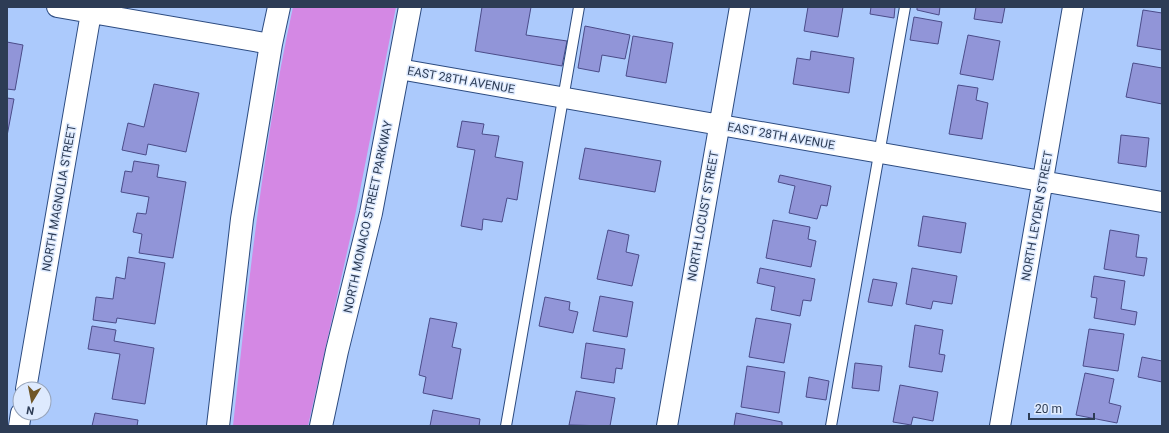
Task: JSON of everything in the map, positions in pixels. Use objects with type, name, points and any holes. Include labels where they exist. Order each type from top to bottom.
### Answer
[{"type":"main road","points":[[218,426],[242,219],[271,44],[279,7]]},
{"type":"main road","name":"NORTH MONACO STREET PARKWAY","points":[[321,426],[337,351],[371,213],[410,7]]},
{"type":"street","points":[[57,7],[91,10],[271,44]]},
{"type":"street","name":"NORTH LOCUST STREET","points":[[667,426],[740,7]]},
{"type":"street","name":"NORTH LEYDEN STREET","points":[[1000,426],[1073,7]]},
{"type":"street","name":"NORTH MAGNOLIA STREET","points":[[27,381],[91,10]]},
{"type":"street","name":"EAST 28TH AVENUE","points":[[399,69],[1162,202]]},
{"type":"lane","points":[[506,426],[579,7]]},
{"type":"lane","points":[[831,426],[905,7]]},
{"type":"shaded area","points":[[293,7],[396,7],[354,221],[308,426],[233,426],[257,216],[273,111]]},
{"type":"building","points":[[482,7],[531,7],[526,35],[567,41],[562,66],[475,51]]},
{"type":"building","points":[[808,7],[843,7],[838,37],[804,31]]},
{"type":"building","points":[[871,7],[895,7],[894,18],[870,14]]},
{"type":"building","points":[[917,7],[940,7],[939,15],[917,10]]},
{"type":"building","points":[[976,7],[1005,7],[1002,23],[974,19]]},
{"type":"building","points":[[1143,10],[1162,13],[1162,50],[1137,46]]},
{"type":"building","points":[[914,17],[942,22],[938,44],[910,40]]},
{"type":"building","points":[[585,26],[630,35],[625,59],[602,55],[599,72],[578,68]]},
{"type":"building","points":[[968,35],[1000,41],[993,80],[960,74]]},
{"type":"building","points":[[633,36],[673,43],[666,83],[626,76]]},
{"type":"building","points":[[7,42],[23,45],[15,90],[7,89]]},
{"type":"building","points":[[811,51],[854,58],[849,93],[793,84],[797,58],[810,60]]},
{"type":"building","points":[[1133,63],[1162,68],[1162,104],[1126,97]]},
{"type":"building","points":[[154,84],[199,93],[186,152],[148,144],[146,155],[122,150],[128,123],[144,127]]},
{"type":"building","points":[[958,85],[978,88],[976,100],[988,103],[982,139],[949,134]]},
{"type":"building","points":[[7,98],[14,99],[7,136]]},
{"type":"building","points":[[462,121],[484,124],[482,134],[499,136],[495,157],[523,162],[517,200],[507,198],[502,222],[483,219],[482,230],[461,226],[475,150],[457,147]]},
{"type":"building","points":[[1121,135],[1149,138],[1146,167],[1118,163]]},
{"type":"building","points":[[585,148],[661,161],[655,192],[579,179]]},
{"type":"building","points":[[134,161],[159,165],[157,177],[186,182],[173,258],[139,253],[142,234],[133,232],[137,213],[146,214],[149,197],[121,192],[125,171],[132,172]]},
{"type":"building","points":[[780,175],[831,186],[827,206],[821,205],[817,219],[789,213],[795,186],[778,182]]},
{"type":"building","points":[[923,216],[966,223],[961,253],[918,246]]},
{"type":"building","points":[[773,220],[810,227],[808,239],[816,241],[811,267],[766,258]]},
{"type":"building","points":[[608,230],[629,235],[626,252],[639,255],[632,286],[597,279]]},
{"type":"building","points":[[1110,230],[1139,235],[1136,257],[1147,258],[1144,276],[1104,269]]},
{"type":"building","points":[[128,257],[165,263],[155,324],[117,318],[116,323],[93,320],[96,297],[113,299],[116,277],[125,279]]},
{"type":"building","points":[[760,268],[815,279],[811,301],[803,300],[800,316],[771,310],[775,287],[757,283]]},
{"type":"building","points":[[912,268],[957,276],[952,304],[933,301],[931,309],[906,304]]},
{"type":"building","points":[[1094,276],[1125,281],[1121,309],[1137,312],[1135,325],[1094,318],[1097,298],[1091,297]]},
{"type":"building","points":[[873,279],[897,283],[892,306],[868,302]]},
{"type":"building","points":[[600,296],[633,302],[627,337],[593,331]]},
{"type":"building","points":[[545,297],[570,302],[569,310],[578,312],[573,333],[539,326]]},
{"type":"building","points":[[430,318],[457,323],[452,347],[461,349],[452,399],[423,393],[426,377],[419,375]]},
{"type":"building","points":[[756,318],[791,324],[784,363],[749,357]]},
{"type":"building","points":[[915,325],[943,330],[939,354],[945,355],[942,372],[909,367]]},
{"type":"building","points":[[92,326],[116,330],[114,341],[154,348],[145,404],[112,399],[120,354],[88,349]]},
{"type":"building","points":[[1089,329],[1124,334],[1118,371],[1083,366]]},
{"type":"building","points":[[586,343],[625,349],[622,369],[616,368],[614,383],[581,378]]},
{"type":"building","points":[[1142,357],[1162,361],[1162,382],[1138,377]]},
{"type":"building","points":[[855,363],[882,366],[879,391],[852,388]]},
{"type":"building","points":[[747,366],[785,372],[779,413],[741,407]]},
{"type":"building","points":[[1085,373],[1114,379],[1109,403],[1121,406],[1117,423],[1076,415]]},
{"type":"building","points":[[809,377],[829,381],[826,400],[806,397]]},
{"type":"building","points":[[900,385],[938,392],[933,421],[913,417],[911,425],[893,422]]},
{"type":"building","points":[[576,391],[615,398],[610,426],[569,425]]},
{"type":"building","points":[[433,410],[480,419],[479,426],[430,426]]},
{"type":"building","points":[[95,413],[138,420],[137,426],[92,426]]},
{"type":"building","points":[[736,413],[782,422],[782,426],[734,426]]}]
